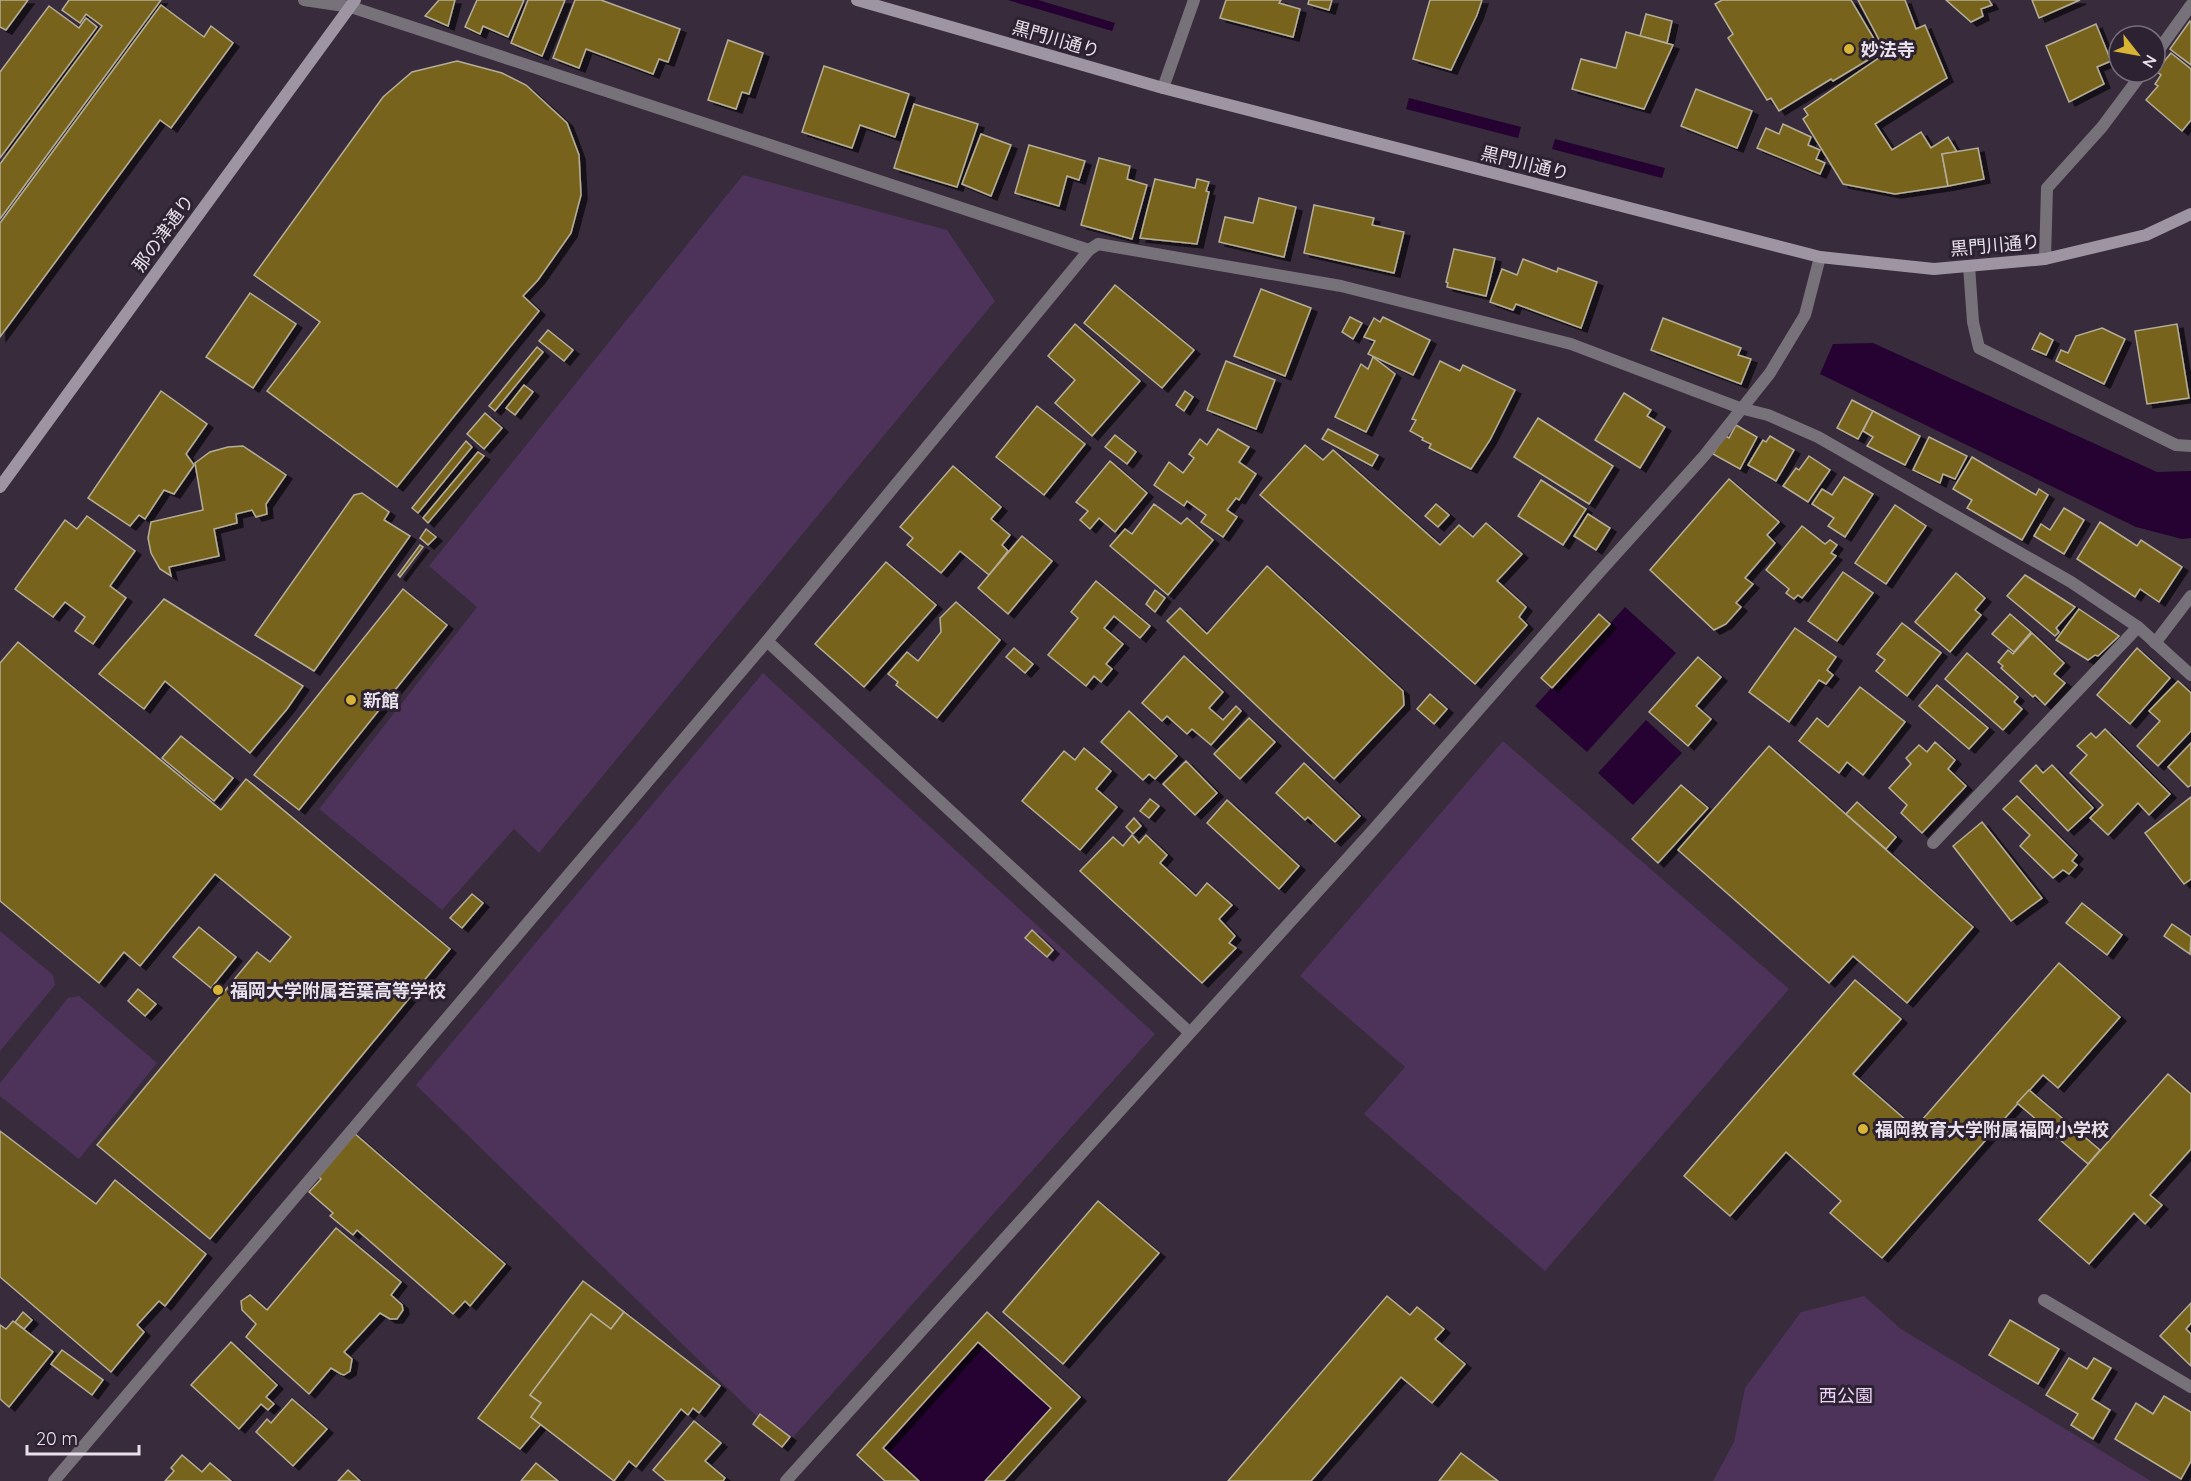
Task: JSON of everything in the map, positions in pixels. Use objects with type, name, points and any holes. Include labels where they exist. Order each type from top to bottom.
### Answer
[{"type":"street","points":[[304,0],[353,4],[1089,250]]},
{"type":"street","name":"黒門川通り","points":[[857,0],[1163,88],[1820,257],[1934,268],[2045,259],[2146,235],[2191,214]]},
{"type":"street","points":[[1163,88],[1194,0]]},
{"type":"street","name":"那の津通り","points":[[0,487],[353,4]]},
{"type":"street","points":[[2167,38],[2191,4]]},
{"type":"street","points":[[2045,259],[2047,188],[2102,127],[2134,84]]},
{"type":"street","points":[[54,1481],[767,641],[1089,250],[1098,244],[1341,286],[1571,344],[1740,408],[1768,415],[1818,437],[2072,582],[2138,627],[2191,675]]},
{"type":"street","points":[[793,1478],[1374,829],[1704,456],[1770,373],[1805,315],[1820,257]]},
{"type":"street","points":[[1969,266],[1973,322],[1979,348],[2176,446],[2191,446]]},
{"type":"street","points":[[2155,643],[2191,596]]},
{"type":"street","points":[[1933,843],[2138,627]]},
{"type":"street","points":[[767,641],[1190,1032]]},
{"type":"street","points":[[2044,1300],[2191,1387]]},
{"type":"green space","points":[[743,175],[947,230],[995,301],[539,853],[514,829],[442,910],[319,809],[477,607],[429,566]]},
{"type":"green space","points":[[763,673],[1155,1034],[786,1445],[416,1085]]},
{"type":"green space","points":[[1503,741],[1789,989],[1545,1271],[1364,1114],[1405,1067],[1300,976]]},
{"type":"green space","points":[[0,931],[53,975],[55,985],[0,1051]]},
{"type":"green space","points":[[79,996],[157,1063],[79,1159],[0,1096],[0,1083],[68,998]]},
{"type":"green space","name":"西公園","points":[[1864,1296],[1901,1329],[2151,1481],[1713,1481],[1734,1442],[1745,1388],[1801,1312]]},
{"type":"shaded area","points":[[1008,0],[1038,0],[1115,23],[1112,31]]},
{"type":"shaded area","points":[[1409,98],[1521,127],[1518,138],[1406,109]]},
{"type":"shaded area","points":[[1555,139],[1665,168],[1662,178],[1552,149]]},
{"type":"shaded area","points":[[1873,343],[2157,472],[2191,471],[2191,538],[2182,539],[2136,527],[1820,374],[1833,344]]},
{"type":"shaded area","points":[[1625,607],[1676,653],[1587,752],[1535,706]]},
{"type":"shaded area","points":[[1646,720],[1682,753],[1633,805],[1598,773]]},
{"type":"shaded area","points":[[978,1342],[1051,1408],[985,1481],[919,1481],[883,1448]]},
{"type":"building","points":[[0,0],[28,0],[6,30],[0,27]]},
{"type":"building","points":[[69,0],[161,0],[0,219],[0,164],[102,26],[86,14],[80,23],[62,10]]},
{"type":"building","points":[[439,0],[455,0],[448,26],[425,16]]},
{"type":"building","points":[[477,0],[524,0],[508,37],[483,26],[480,34],[465,27]]},
{"type":"building","points":[[528,0],[565,0],[542,56],[511,43]]},
{"type":"building","points":[[575,0],[601,0],[680,29],[668,62],[659,59],[653,74],[586,49],[579,68],[553,58]]},
{"type":"building","points":[[1226,0],[1281,0],[1279,3],[1300,9],[1293,37],[1220,18]]},
{"type":"building","points":[[1309,0],[1332,0],[1329,10],[1308,4]]},
{"type":"building","points":[[1430,0],[1482,0],[1451,70],[1413,59]]},
{"type":"building","points":[[1722,0],[1851,0],[1880,49],[1871,54],[1873,57],[1833,81],[1831,79],[1779,111],[1771,98],[1767,100],[1728,38],[1733,34],[1715,4]]},
{"type":"building","points":[[1858,0],[1905,0],[1916,29],[1925,25],[1947,78],[1875,124],[1892,150],[1921,132],[1931,148],[1948,137],[1957,152],[1942,154],[1948,186],[1895,194],[1843,184],[1803,119],[1808,115],[1804,109],[1886,53]]},
{"type":"building","points":[[1946,0],[1989,0],[1992,5],[1981,9],[1983,16],[1971,22]]},
{"type":"building","points":[[2032,0],[2080,0],[2039,18]]},
{"type":"building","points":[[161,5],[204,37],[211,26],[233,43],[171,128],[160,120],[0,337],[0,223]]},
{"type":"building","points":[[49,6],[79,28],[86,18],[97,27],[0,158],[0,72]]},
{"type":"building","points":[[1646,14],[1672,21],[1667,43],[1640,36]]},
{"type":"building","points":[[2191,22],[2191,65],[2170,49]]},
{"type":"building","points":[[2096,24],[2107,51],[2107,63],[2097,67],[2104,84],[2069,102],[2046,46]]},
{"type":"building","points":[[1626,32],[1673,45],[1644,109],[1572,89],[1581,59],[1616,68]]},
{"type":"building","points":[[728,40],[763,53],[749,94],[742,92],[736,109],[708,100]]},
{"type":"building","points":[[2171,53],[2191,69],[2191,120],[2182,131],[2146,100],[2158,86],[2155,84],[2167,84],[2167,58]]},
{"type":"building","points":[[457,61],[502,73],[526,85],[567,123],[579,155],[581,195],[571,233],[538,280],[523,296],[539,311],[397,487],[267,391],[320,322],[254,275],[383,97],[412,72]]},
{"type":"building","points":[[824,66],[909,94],[895,137],[860,125],[852,148],[802,132]]},
{"type":"building","points":[[1696,89],[1752,111],[1737,148],[1681,126]]},
{"type":"building","points":[[914,104],[978,124],[957,187],[894,168]]},
{"type":"building","points":[[1783,124],[1811,137],[1808,145],[1820,150],[1816,159],[1825,163],[1820,174],[1757,148],[1766,128],[1779,134]]},
{"type":"building","points":[[981,134],[1011,145],[991,196],[962,184]]},
{"type":"building","points":[[1029,145],[1085,161],[1079,180],[1067,176],[1059,206],[1015,193]]},
{"type":"building","points":[[1978,148],[1984,179],[1948,186],[1942,154]]},
{"type":"building","points":[[1099,158],[1130,166],[1127,179],[1147,185],[1132,239],[1081,225]]},
{"type":"building","points":[[1155,179],[1195,188],[1197,179],[1209,182],[1206,191],[1209,192],[1197,244],[1140,238]]},
{"type":"building","points":[[1259,198],[1296,207],[1284,257],[1219,242],[1225,217],[1253,223]]},
{"type":"building","points":[[1314,205],[1374,218],[1372,225],[1404,232],[1394,273],[1304,253]]},
{"type":"building","points":[[1454,249],[1495,258],[1486,296],[1447,287],[1446,282]]},
{"type":"building","points":[[1523,259],[1557,272],[1558,268],[1597,282],[1581,328],[1516,304],[1513,310],[1490,302],[1502,269],[1517,275]]},
{"type":"building","points":[[1115,285],[1194,350],[1162,388],[1084,323]]},
{"type":"building","points":[[1261,289],[1311,308],[1285,376],[1234,356]]},
{"type":"building","points":[[250,293],[296,324],[253,388],[206,357]]},
{"type":"building","points":[[1350,317],[1362,323],[1353,339],[1342,332]]},
{"type":"building","points":[[1383,317],[1430,340],[1413,375],[1368,354],[1375,341],[1364,337],[1374,318],[1380,322]]},
{"type":"building","points":[[1663,318],[1741,348],[1738,355],[1751,359],[1741,384],[1651,350]]},
{"type":"building","points":[[1075,324],[1140,381],[1092,436],[1055,403],[1075,380],[1048,356]]},
{"type":"building","points":[[2177,324],[2189,398],[2147,404],[2135,331]]},
{"type":"building","points":[[2102,328],[2125,339],[2104,384],[2056,361],[2061,350],[2068,353],[2076,336]]},
{"type":"building","points":[[548,330],[573,350],[564,361],[539,341]]},
{"type":"building","points":[[2040,333],[2053,340],[2046,355],[2032,349]]},
{"type":"building","points":[[537,347],[543,352],[495,411],[489,406]]},
{"type":"building","points":[[1373,357],[1395,374],[1366,432],[1335,417],[1361,364],[1368,369]]},
{"type":"building","points":[[1226,361],[1275,380],[1256,429],[1207,410]]},
{"type":"building","points":[[1440,361],[1460,371],[1463,365],[1515,390],[1490,440],[1471,469],[1429,448],[1431,444],[1410,431],[1416,420],[1412,419]]},
{"type":"building","points":[[524,385],[533,392],[515,415],[506,408]]},
{"type":"building","points":[[161,391],[207,424],[186,454],[194,465],[174,494],[164,490],[145,519],[139,515],[130,526],[88,498]]},
{"type":"building","points":[[1185,391],[1193,397],[1184,411],[1176,405]]},
{"type":"building","points":[[1624,393],[1651,410],[1647,416],[1665,427],[1640,468],[1595,440]]},
{"type":"building","points":[[1852,400],[1873,411],[1858,439],[1837,428]]},
{"type":"building","points":[[1037,406],[1085,444],[1044,495],[996,457]]},
{"type":"building","points":[[1873,411],[1920,436],[1905,465],[1867,446],[1873,437],[1863,431]]},
{"type":"building","points":[[485,413],[502,428],[484,449],[467,434]]},
{"type":"building","points":[[1538,418],[1613,466],[1589,504],[1514,457]]},
{"type":"building","points":[[1736,425],[1757,437],[1740,469],[1713,454],[1724,435],[1729,438]]},
{"type":"building","points":[[1218,429],[1249,447],[1239,462],[1256,474],[1239,500],[1236,498],[1227,510],[1237,517],[1223,537],[1201,522],[1206,515],[1187,501],[1184,506],[1154,485],[1169,462],[1183,473],[1194,458],[1189,454],[1200,439],[1207,445]]},
{"type":"building","points":[[1328,429],[1378,455],[1372,466],[1322,439]]},
{"type":"building","points":[[1115,435],[1136,452],[1127,464],[1105,447]]},
{"type":"building","points":[[1770,436],[1794,450],[1776,481],[1748,465],[1763,440],[1766,442]]},
{"type":"building","points":[[1929,437],[1967,456],[1955,479],[1943,474],[1940,483],[1913,470]]},
{"type":"building","points":[[466,441],[472,447],[418,513],[412,508]]},
{"type":"building","points":[[1305,445],[1323,460],[1333,450],[1440,545],[1459,525],[1473,537],[1486,523],[1522,554],[1497,581],[1526,607],[1519,617],[1527,625],[1475,684],[1260,495]]},
{"type":"building","points":[[243,446],[286,475],[266,504],[267,514],[256,517],[252,510],[236,514],[237,523],[214,529],[219,556],[169,567],[171,576],[160,569],[151,553],[148,538],[151,522],[203,510],[195,463],[210,452]]},
{"type":"building","points":[[478,452],[484,456],[428,523],[423,518]]},
{"type":"building","points":[[1809,456],[1830,470],[1808,502],[1783,486],[1796,468],[1799,470]]},
{"type":"building","points":[[1972,457],[2036,495],[2039,489],[2048,495],[2022,540],[1967,508],[1972,500],[1953,489]]},
{"type":"building","points":[[1110,461],[1147,493],[1115,532],[1099,518],[1090,529],[1080,520],[1088,511],[1076,502]]},
{"type":"building","points":[[953,466],[1001,507],[991,519],[1010,535],[1002,545],[1008,551],[989,575],[960,551],[941,573],[907,545],[913,538],[900,527]]},
{"type":"building","points":[[1844,477],[1873,494],[1845,537],[1828,526],[1834,518],[1812,504],[1822,489],[1832,495]]},
{"type":"building","points":[[1729,479],[1779,522],[1767,535],[1775,543],[1745,578],[1753,584],[1736,603],[1741,607],[1726,624],[1714,630],[1650,570]]},
{"type":"building","points":[[1541,480],[1586,509],[1563,545],[1518,516]]},
{"type":"building","points":[[362,493],[389,512],[384,520],[410,536],[314,671],[255,635],[354,495]]},
{"type":"building","points":[[1154,504],[1181,524],[1187,518],[1213,540],[1168,595],[1110,546],[1125,529],[1132,534]]},
{"type":"building","points":[[1436,504],[1449,515],[1438,527],[1425,516]]},
{"type":"building","points":[[1895,505],[1926,526],[1886,584],[1855,563]]},
{"type":"building","points":[[2064,508],[2084,520],[2064,554],[2034,536],[2041,524],[2050,530]]},
{"type":"building","points":[[1588,514],[1610,528],[1596,550],[1574,536]]},
{"type":"building","points":[[87,516],[135,551],[110,586],[126,598],[93,644],[75,631],[85,617],[65,602],[53,617],[15,589],[65,520],[77,529]]},
{"type":"building","points":[[2100,522],[2137,546],[2141,540],[2182,567],[2159,602],[2140,589],[2135,597],[2077,559]]},
{"type":"building","points":[[1802,526],[1825,544],[1830,540],[1837,545],[1831,553],[1836,556],[1802,598],[1798,595],[1794,599],[1786,593],[1789,589],[1766,570]]},
{"type":"building","points":[[426,529],[436,537],[428,545],[420,538]]},
{"type":"building","points":[[1022,536],[1052,561],[1008,614],[978,588]]},
{"type":"building","points":[[420,545],[423,547],[400,577],[398,575]]},
{"type":"building","points":[[886,562],[936,605],[864,687],[815,644]]},
{"type":"building","points":[[1267,566],[1403,691],[1404,705],[1334,779],[1167,621],[1180,608],[1207,634]]},
{"type":"building","points":[[1843,572],[1873,593],[1837,641],[1808,621]]},
{"type":"building","points":[[1956,573],[1985,598],[1975,610],[1981,615],[1950,652],[1915,622]]},
{"type":"building","points":[[2025,575],[2075,607],[2056,628],[2059,632],[2055,636],[2007,596]]},
{"type":"building","points":[[1096,581],[1150,626],[1140,638],[1114,616],[1104,628],[1123,644],[1106,664],[1112,669],[1101,682],[1094,676],[1086,686],[1048,655],[1078,618],[1071,612]]},
{"type":"building","name":"新館","points":[[403,589],[447,625],[299,810],[254,775]]},
{"type":"building","points":[[1155,590],[1165,598],[1155,612],[1146,604]]},
{"type":"building","points":[[164,599],[303,686],[250,753],[165,681],[144,709],[99,674]]},
{"type":"building","points":[[956,602],[1000,640],[937,718],[896,685],[898,682],[888,674],[907,652],[918,661],[941,632],[940,618]]},
{"type":"building","points":[[2079,609],[2119,636],[2098,656],[2095,655],[2088,660],[2056,640]]},
{"type":"building","points":[[1599,614],[1610,624],[1552,688],[1541,678]]},
{"type":"building","points":[[2010,614],[2031,632],[2014,652],[1992,634]]},
{"type":"building","points":[[1902,623],[1941,653],[1907,696],[1876,671],[1885,660],[1877,654]]},
{"type":"building","points":[[1795,628],[1836,657],[1827,670],[1833,675],[1826,684],[1819,680],[1789,722],[1749,692]]},
{"type":"building","points":[[2032,633],[2064,663],[2054,674],[2065,683],[2045,705],[2001,668],[2003,666],[1998,662],[2008,650],[2013,654]]},
{"type":"building","points":[[18,642],[221,810],[246,779],[450,949],[210,1239],[97,1145],[257,952],[270,962],[291,937],[215,874],[140,966],[124,952],[99,983],[0,901],[0,663]]},
{"type":"building","points":[[1014,648],[1033,664],[1025,673],[1006,657]]},
{"type":"building","points":[[2137,648],[2170,678],[2130,724],[2097,695]]},
{"type":"building","points":[[1967,653],[2018,697],[2014,702],[2022,709],[2003,730],[1945,679]]},
{"type":"building","points":[[1184,656],[1223,692],[1209,708],[1223,720],[1236,706],[1241,711],[1211,745],[1192,729],[1187,734],[1167,716],[1162,721],[1142,703]]},
{"type":"building","points":[[1698,657],[1721,677],[1696,706],[1711,719],[1688,746],[1649,712]]},
{"type":"building","points":[[2178,681],[2191,693],[2191,731],[2158,766],[2137,746],[2160,721],[2149,711]]},
{"type":"building","points":[[1937,685],[1988,728],[1969,749],[1919,706]]},
{"type":"building","points":[[1860,687],[1905,722],[1863,775],[1847,762],[1839,773],[1799,741],[1817,718],[1828,727]]},
{"type":"building","points":[[1430,694],[1447,709],[1434,724],[1417,709]]},
{"type":"building","points":[[1129,711],[1177,756],[1155,779],[1149,774],[1143,780],[1101,742]]},
{"type":"building","points":[[1249,718],[1275,742],[1240,779],[1214,754]]},
{"type":"building","points":[[2105,729],[2170,794],[2149,815],[2138,803],[2108,835],[2090,818],[2103,805],[2070,773],[2087,755],[2077,746],[2091,733],[2096,738]]},
{"type":"building","points":[[181,736],[233,778],[214,801],[162,758]]},
{"type":"building","points":[[1935,742],[1955,760],[1948,769],[1966,786],[1922,833],[1901,813],[1907,805],[1889,788],[1911,764],[1906,758],[1919,745],[1927,752]]},
{"type":"building","points":[[2191,743],[2191,785],[2188,787],[2168,767]]},
{"type":"building","points":[[1769,746],[1973,927],[1907,1003],[1853,956],[1829,983],[1678,850]]},
{"type":"building","points":[[1084,748],[1111,771],[1096,789],[1117,807],[1080,850],[1022,801],[1064,751],[1075,760]]},
{"type":"building","points":[[1186,761],[1217,793],[1195,815],[1163,784]]},
{"type":"building","points":[[1304,763],[1360,816],[1335,842],[1308,817],[1305,820],[1276,793]]},
{"type":"building","points":[[2036,765],[2043,773],[2052,765],[2093,808],[2068,831],[2020,781]]},
{"type":"building","points":[[1681,785],[1708,808],[1658,863],[1632,839]]},
{"type":"building","points":[[2017,796],[2077,855],[2072,861],[2077,865],[2069,874],[2063,870],[2053,878],[2020,846],[2030,835],[2003,809]]},
{"type":"building","points":[[2191,797],[2191,879],[2184,884],[2145,833]]},
{"type":"building","points":[[1150,799],[1159,806],[1149,818],[1140,811]]},
{"type":"building","points":[[1227,800],[1299,866],[1279,889],[1207,823]]},
{"type":"building","points":[[1857,802],[1896,837],[1886,849],[1846,814]]},
{"type":"building","points":[[1134,818],[1141,826],[1133,834],[1126,827]]},
{"type":"building","points":[[1982,822],[2042,898],[2011,921],[1953,846]]},
{"type":"building","points":[[1132,835],[1139,843],[1146,835],[1167,855],[1160,863],[1196,896],[1207,883],[1232,905],[1219,919],[1235,936],[1229,943],[1236,948],[1202,983],[1080,871],[1113,837],[1123,846]]},
{"type":"building","points":[[472,894],[483,903],[462,928],[450,918]]},
{"type":"building","points":[[2082,903],[2122,935],[2107,955],[2066,923]]},
{"type":"building","points":[[2172,924],[2191,937],[2190,954],[2164,936]]},
{"type":"building","points":[[199,927],[236,957],[211,988],[173,957]]},
{"type":"building","points":[[1032,930],[1053,950],[1047,957],[1025,938]]},
{"type":"building","points":[[2059,963],[2120,1017],[2058,1088],[2043,1075],[1882,1258],[1830,1213],[1841,1201],[1786,1152],[1730,1216],[1684,1176],[1855,980],[1901,1019],[1853,1074],[1915,1128]]},
{"type":"building","points":[[138,989],[156,1004],[145,1016],[128,1001]]},
{"type":"building","points":[[2168,1074],[2191,1094],[2191,1149],[2150,1195],[2162,1205],[2145,1224],[2134,1213],[2089,1264],[2039,1220]]},
{"type":"building","points":[[2029,1090],[2100,1150],[2088,1164],[2017,1103]]},
{"type":"building","points":[[0,1131],[96,1204],[115,1180],[206,1254],[165,1306],[159,1301],[137,1325],[144,1332],[111,1372],[0,1277]]},
{"type":"building","points":[[354,1133],[505,1264],[470,1306],[465,1301],[453,1314],[357,1230],[353,1235],[330,1216],[333,1213],[309,1192],[321,1179],[317,1175]]},
{"type":"building","points":[[1098,1201],[1159,1253],[1063,1364],[1003,1312]]},
{"type":"building","points":[[336,1228],[401,1282],[391,1295],[402,1305],[403,1310],[397,1319],[390,1319],[380,1313],[344,1352],[352,1359],[350,1371],[344,1375],[331,1368],[309,1394],[246,1337],[256,1324],[242,1310],[241,1301],[250,1295],[267,1310]]},
{"type":"building","points":[[583,1281],[624,1312],[611,1329],[591,1314],[530,1395],[541,1403],[531,1417],[541,1424],[520,1449],[478,1418]]},
{"type":"building","points":[[1387,1296],[1410,1315],[1417,1307],[1444,1329],[1435,1339],[1465,1364],[1432,1403],[1401,1377],[1311,1481],[1228,1481]]},
{"type":"building","points":[[2191,1303],[2191,1323],[2186,1329],[2191,1334],[2191,1366],[2160,1336]]},
{"type":"building","points":[[23,1312],[32,1320],[24,1329],[15,1322]]},
{"type":"building","points":[[624,1312],[720,1386],[699,1413],[693,1408],[688,1415],[681,1409],[636,1467],[629,1461],[614,1481],[531,1417],[541,1403],[530,1395],[591,1314],[611,1329]]},
{"type":"building","points":[[987,1312],[1080,1397],[1004,1481],[985,1481],[1051,1408],[978,1342],[883,1448],[919,1481],[885,1481],[857,1455]]},
{"type":"building","points":[[2010,1320],[2059,1349],[2038,1384],[1989,1355]]},
{"type":"building","points":[[13,1321],[53,1352],[9,1407],[0,1399],[0,1325],[6,1329]]},
{"type":"building","points":[[231,1342],[277,1385],[266,1397],[274,1404],[268,1410],[261,1404],[239,1429],[191,1385]]},
{"type":"building","points":[[62,1350],[103,1380],[92,1395],[51,1364]]},
{"type":"building","points":[[2069,1358],[2087,1369],[2094,1358],[2111,1368],[2092,1399],[2110,1410],[2093,1439],[2071,1425],[2078,1414],[2046,1395]]},
{"type":"building","points":[[2164,1396],[2191,1412],[2191,1461],[2181,1479],[2115,1439],[2136,1403],[2153,1414]]},
{"type":"building","points":[[292,1399],[327,1429],[293,1466],[256,1432],[267,1419],[271,1423]]},
{"type":"building","points":[[760,1414],[790,1437],[782,1447],[753,1424]]},
{"type":"building","points":[[694,1421],[721,1443],[705,1461],[725,1478],[723,1481],[666,1481],[653,1470]]},
{"type":"building","points":[[1461,1453],[1498,1481],[1439,1481]]},
{"type":"building","points":[[182,1455],[202,1472],[210,1463],[231,1481],[165,1481],[174,1471],[171,1468]]},
{"type":"building","points":[[536,1463],[558,1481],[521,1481]]},
{"type":"building","points":[[348,1470],[360,1481],[338,1481]]},
{"type":"place","name":"妙法寺","points":[[1849,49]]},
{"type":"place","name":"新館","points":[[351,700]]},
{"type":"place","name":"福岡大学附属若葉高等学校","points":[[218,990]]},
{"type":"place","name":"福岡教育大学附属福岡小学校","points":[[1863,1129]]}]
